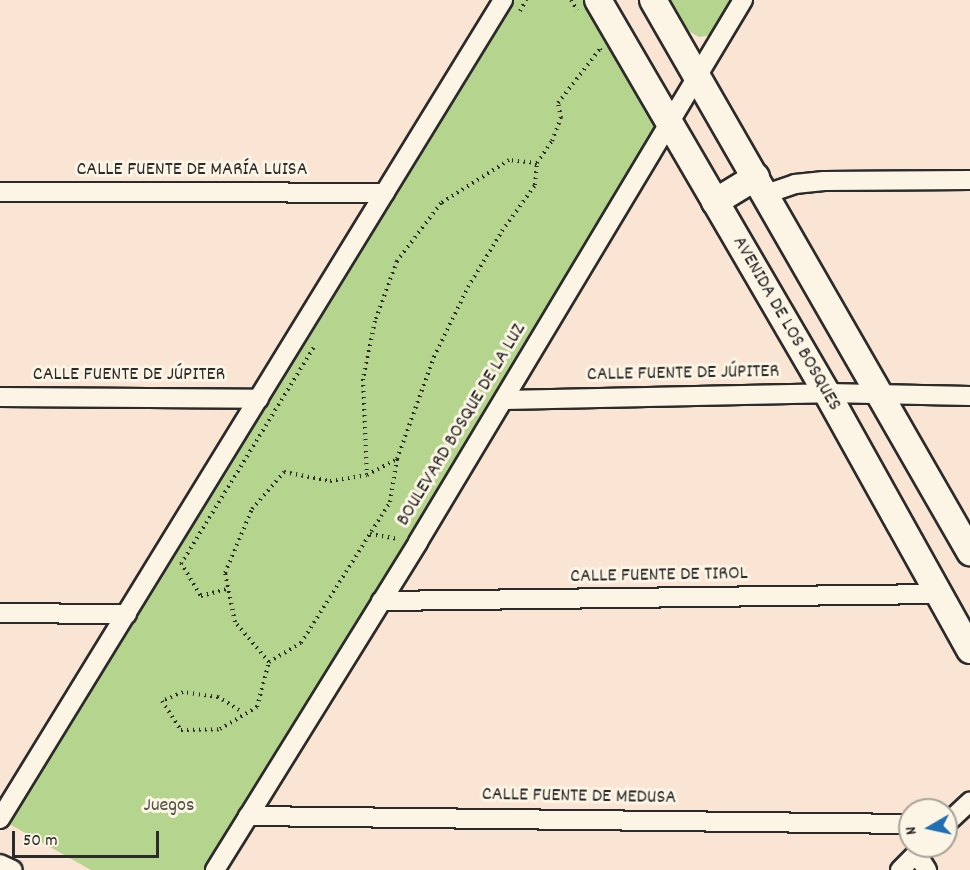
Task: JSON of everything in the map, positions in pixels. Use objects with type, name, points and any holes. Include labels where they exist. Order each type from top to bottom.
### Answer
[{"type":"main road","name":"AVENIDA DE LOS BOSQUES","points":[[598,0],[826,393],[970,650]]},
{"type":"main road","points":[[653,0],[970,552]]},
{"type":"main road","points":[[715,202],[761,186]]},
{"type":"street","points":[[0,819],[503,0]]},
{"type":"street","name":"BOULEVARD BOSQUE DE LA LUZ","points":[[215,870],[418,542],[743,0]]},
{"type":"street","points":[[761,186],[824,181],[970,180]]},
{"type":"street","name":"CALLE FUENTE DE MARÍA LUISA","points":[[0,192],[385,194]]},
{"type":"street","name":"CALLE FUENTE DE JÚPITER","points":[[504,400],[826,393],[881,396],[970,396]]},
{"type":"street","name":"CALLE FUENTE DE JÚPITER","points":[[0,397],[259,399]]},
{"type":"street","name":"CALLE FUENTE DE TIROL","points":[[381,601],[938,594]]},
{"type":"street","points":[[0,613],[127,614]]},
{"type":"street","points":[[958,813],[970,802]]},
{"type":"street","name":"CALLE FUENTE DE MEDUSA","points":[[248,816],[898,824]]},
{"type":"street","points":[[900,870],[912,858]]},
{"type":"street","points":[[0,864],[14,870]]},
{"type":"path","points":[[239,710],[218,697],[183,692],[162,701],[181,730],[220,729],[257,707],[268,663],[301,643],[390,502],[397,459],[434,357],[468,287],[502,231],[535,185],[537,163],[552,141],[561,118],[558,103],[600,49],[605,58]]},
{"type":"path","points":[[367,475],[363,379],[375,321],[397,261],[441,203],[509,160],[537,163]]},
{"type":"path","points":[[268,663],[235,622],[225,573],[252,509],[284,472],[330,481],[367,475],[397,459]]},
{"type":"path","points":[[396,538],[402,528]]},
{"type":"path","points":[[370,534],[418,542]]},
{"type":"path","points":[[169,544],[201,596],[229,589]]},
{"type":"green space","name":"Juegos","points":[[509,0],[594,0],[668,128],[212,870],[91,870],[4,821]]},
{"type":"green space","points":[[669,0],[736,0],[712,35],[699,37],[687,30]]}]
